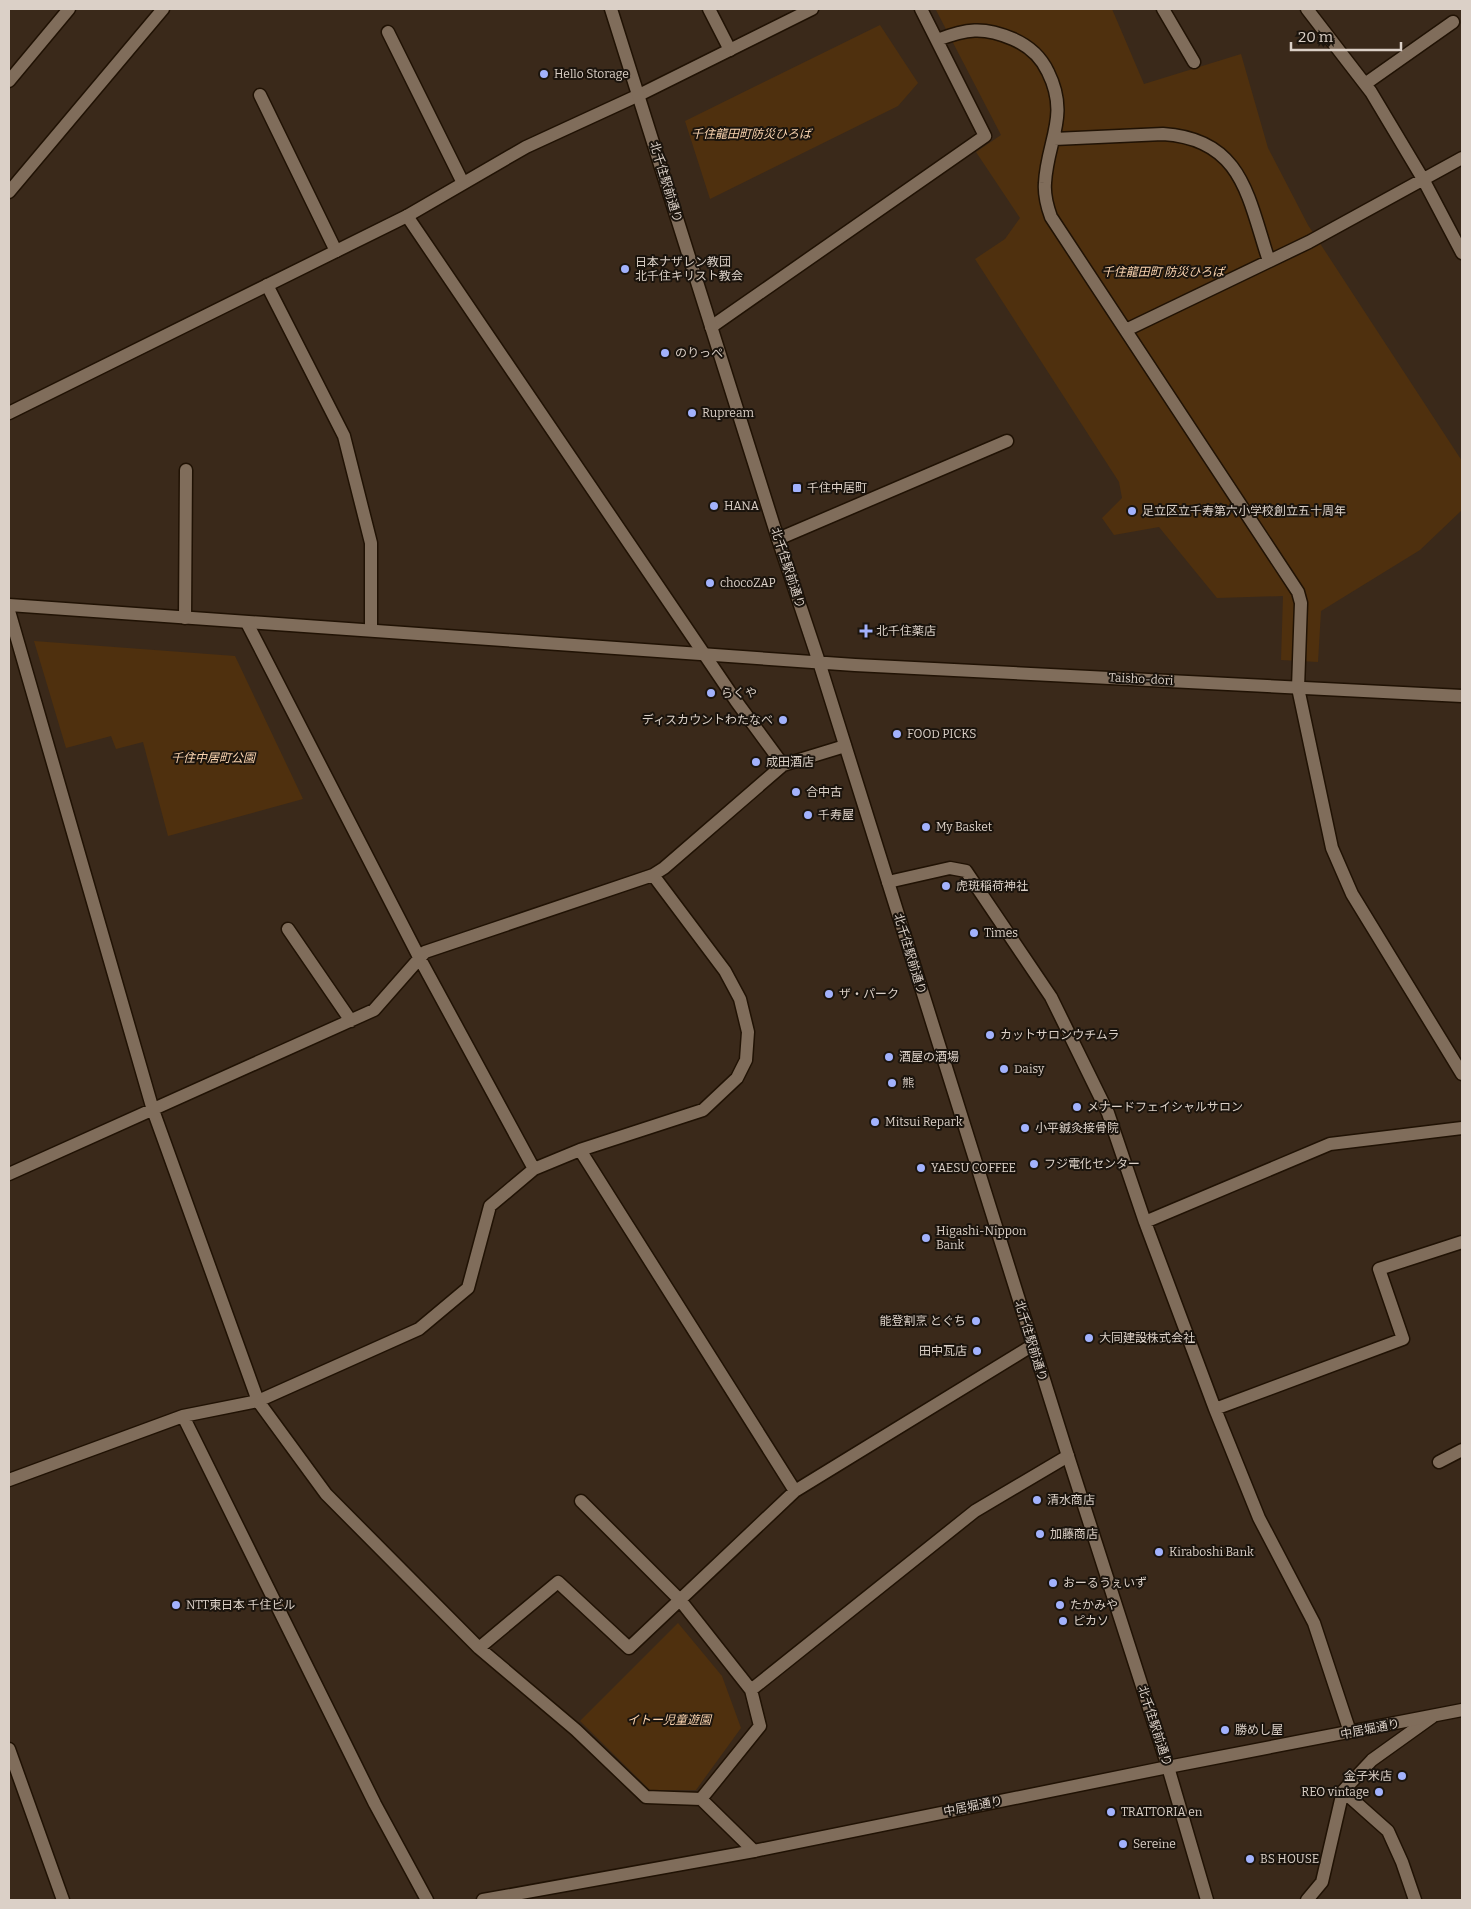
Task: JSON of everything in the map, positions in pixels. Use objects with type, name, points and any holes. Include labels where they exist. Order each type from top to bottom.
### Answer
[{"type":"street","points":[[9,81],[69,9]]},
{"type":"street","points":[[9,192],[164,9]]},
{"type":"street","name":"北千住駅前通り","points":[[611,9],[778,539],[819,662],[1068,1456],[1168,1766],[1207,1900]]},
{"type":"street","points":[[709,9],[730,50]]},
{"type":"street","points":[[9,413],[407,216],[526,147],[639,95],[812,9]]},
{"type":"street","points":[[711,327],[984,136],[921,9]]},
{"type":"street","points":[[1162,9],[1194,62]]},
{"type":"street","points":[[1306,9],[1365,84],[1423,179],[1462,253]]},
{"type":"street","points":[[1365,84],[1453,22]]},
{"type":"street","points":[[937,40],[955,33],[986,30],[1003,34],[1019,41],[1033,51],[1044,63],[1053,81],[1058,100],[1058,118],[1048,160],[1045,184],[1046,200],[1051,217],[1298,592],[1301,603],[1298,688],[1332,848],[1352,894],[1462,1074]]},
{"type":"street","points":[[388,32],[463,183]]},
{"type":"street","points":[[260,95],[336,251]]},
{"type":"street","points":[[1054,139],[1163,134],[1179,135],[1207,144],[1219,153],[1239,176],[1246,190],[1269,261]]},
{"type":"street","points":[[1126,330],[1309,242],[1462,158]]},
{"type":"street","points":[[407,216],[706,654],[736,701],[783,765]]},
{"type":"street","points":[[267,285],[344,436],[371,543],[371,630]]},
{"type":"street","points":[[778,539],[1007,441]]},
{"type":"street","points":[[185,618],[186,470]]},
{"type":"street","name":"Taisho-dori","points":[[9,605],[819,662],[1462,696]]},
{"type":"street","points":[[9,611],[153,1110],[258,1402],[326,1494],[479,1648],[576,1730],[646,1797],[701,1799],[754,1851]]},
{"type":"street","points":[[247,623],[420,959],[534,1169]]},
{"type":"street","points":[[9,1174],[374,1010],[425,952],[653,875],[664,868],[783,765],[845,746]]},
{"type":"street","points":[[888,882],[950,868],[966,871],[1050,997],[1108,1112],[1145,1222],[1215,1410],[1260,1518],[1314,1623],[1350,1732]]},
{"type":"street","points":[[9,1480],[184,1416],[258,1402],[419,1329],[468,1288],[490,1206],[534,1169],[580,1150],[703,1110],[737,1078],[746,1060],[748,1032],[740,999],[725,971],[653,875]]},
{"type":"street","points":[[288,929],[351,1021]]},
{"type":"street","points":[[1145,1222],[1330,1144],[1462,1128]]},
{"type":"street","points":[[580,1150],[795,1491]]},
{"type":"street","points":[[1215,1410],[1404,1339],[1380,1269],[1462,1242]]},
{"type":"street","points":[[479,1648],[558,1582],[629,1648],[795,1491],[1033,1345]]},
{"type":"street","points":[[184,1416],[375,1804],[427,1900]]},
{"type":"street","points":[[1439,1462],[1462,1450]]},
{"type":"street","points":[[751,1690],[976,1511],[1068,1456]]},
{"type":"street","points":[[581,1501],[680,1600],[751,1690],[760,1726],[701,1799]]},
{"type":"street","name":"中居堀通り","points":[[483,1900],[754,1851],[1168,1766],[1462,1710]]},
{"type":"street","points":[[1307,1900],[1322,1882],[1343,1791],[1372,1760],[1432,1717]]},
{"type":"street","points":[[9,1749],[63,1900]]},
{"type":"street","points":[[1343,1791],[1388,1831],[1416,1900]]},
{"type":"green space","name":"千住龍田町 防災ひろば","points":[[1112,9],[1144,84],[1241,54],[1268,148],[1308,225],[1462,461],[1462,510],[1420,550],[1321,611],[1318,662],[1281,660],[1283,596],[1217,598],[1159,527],[1114,535],[1102,518],[1122,498],[1119,482],[975,259],[1005,239],[1020,218],[976,152],[1001,135],[936,10]]},
{"type":"green space","name":"千住龍田町防災ひろば","points":[[880,25],[918,83],[898,106],[710,199],[685,121]]},
{"type":"green space","name":"千住中居町公園","points":[[34,641],[235,656],[303,799],[168,836],[143,742],[116,749],[111,736],[66,748]]},
{"type":"green space","name":"イトー児童遊園","points":[[678,1623],[722,1676],[741,1728],[696,1790],[650,1790],[580,1721]]},
{"type":"place","name":"Hello Storage","points":[[544,74]]},
{"type":"place","name":"日本ナザレン教団 北千住キリスト教会","points":[[625,269]]},
{"type":"place","name":"のりっぺ","points":[[665,353]]},
{"type":"place","name":"Rupream","points":[[692,413]]},
{"type":"place","name":"千住中居町","points":[[797,488]]},
{"type":"place","name":"HANA","points":[[714,506]]},
{"type":"place","name":"足立区立千寿第六小学校創立五十周年","points":[[1132,511]]},
{"type":"place","name":"chocoZAP","points":[[710,583]]},
{"type":"place","name":"北千住薬店","points":[[866,631]]},
{"type":"place","name":"らくや","points":[[711,693]]},
{"type":"place","name":"ディスカウントわたなべ","points":[[783,720]]},
{"type":"place","name":"FOOD PICKS","points":[[897,734]]},
{"type":"place","name":"成田酒店","points":[[756,762]]},
{"type":"place","name":"合中古","points":[[796,792]]},
{"type":"place","name":"千寿屋","points":[[808,815]]},
{"type":"place","name":"My Basket","points":[[926,827]]},
{"type":"place","name":"虎斑稲荷神社","points":[[946,886]]},
{"type":"place","name":"Times","points":[[974,933]]},
{"type":"place","name":"ザ・パーク","points":[[829,994]]},
{"type":"place","name":"カットサロンウチムラ","points":[[990,1035]]},
{"type":"place","name":"酒屋の酒場","points":[[889,1057]]},
{"type":"place","name":"Daisy","points":[[1004,1069]]},
{"type":"place","name":"熊","points":[[892,1083]]},
{"type":"place","name":"メナードフェイシャルサロン","points":[[1077,1107]]},
{"type":"place","name":"Mitsui Repark","points":[[875,1122]]},
{"type":"place","name":"小平鍼灸接骨院","points":[[1025,1128]]},
{"type":"place","name":"フジ電化センター","points":[[1034,1164]]},
{"type":"place","name":"YAESU COFFEE","points":[[921,1168]]},
{"type":"place","name":"Higashi-Nippon Bank","points":[[926,1238]]},
{"type":"place","name":"能登割烹 とぐち","points":[[976,1321]]},
{"type":"place","name":"大同建設株式会社","points":[[1089,1338]]},
{"type":"place","name":"田中瓦店","points":[[977,1351]]},
{"type":"place","name":"清水商店","points":[[1037,1500]]},
{"type":"place","name":"加藤商店","points":[[1040,1534]]},
{"type":"place","name":"Kiraboshi Bank","points":[[1159,1552]]},
{"type":"place","name":"おーるうぇいず","points":[[1053,1583]]},
{"type":"place","name":"NTT東日本 千住ビル","points":[[176,1605]]},
{"type":"place","name":"たかみや","points":[[1060,1605]]},
{"type":"place","name":"ピカソ","points":[[1063,1621]]},
{"type":"place","name":"勝めし屋","points":[[1225,1730]]},
{"type":"place","name":"金子米店","points":[[1402,1776]]},
{"type":"place","name":"REO vintage","points":[[1379,1792]]},
{"type":"place","name":"TRATTORIA en","points":[[1111,1812]]},
{"type":"place","name":"Sereine","points":[[1123,1844]]},
{"type":"place","name":"BS HOUSE","points":[[1250,1859]]}]
